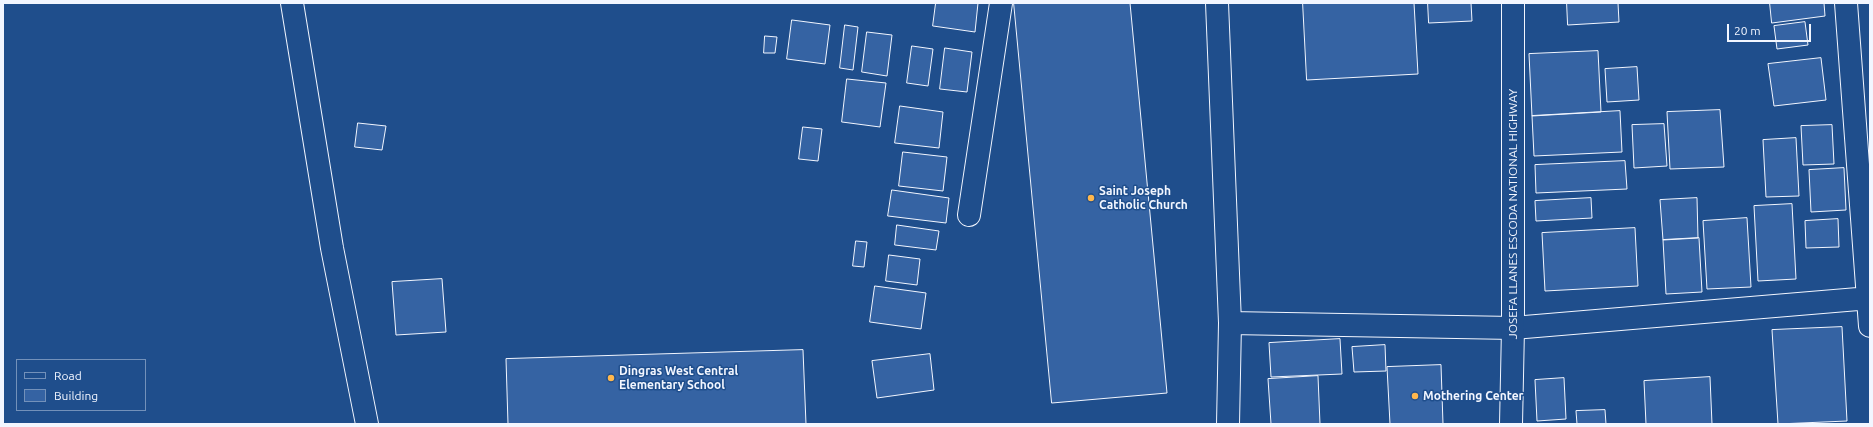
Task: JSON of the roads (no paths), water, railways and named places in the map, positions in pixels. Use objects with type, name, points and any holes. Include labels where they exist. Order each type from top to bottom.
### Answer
[{"type":"street","points":[[292,3],[332,248],[367,424]]},
{"type":"street","points":[[969,215],[1001,3]]},
{"type":"street","points":[[1217,3],[1230,323],[1228,424]]},
{"type":"street","name":"JOSEFA LLANES ESCODA NATIONAL HIGHWAY","points":[[1511,424],[1513,328],[1513,3]]},
{"type":"street","points":[[1846,3],[1870,326]]},
{"type":"street","points":[[1230,323],[1513,328],[1869,298]]},
{"type":"place","name":"Saint Joseph Catholic Church","points":[[1091,198]]},
{"type":"place","name":"Dingras West Central Elementary School","points":[[611,378]]},
{"type":"place","name":"Mothering Center","points":[[1415,396]]}]
